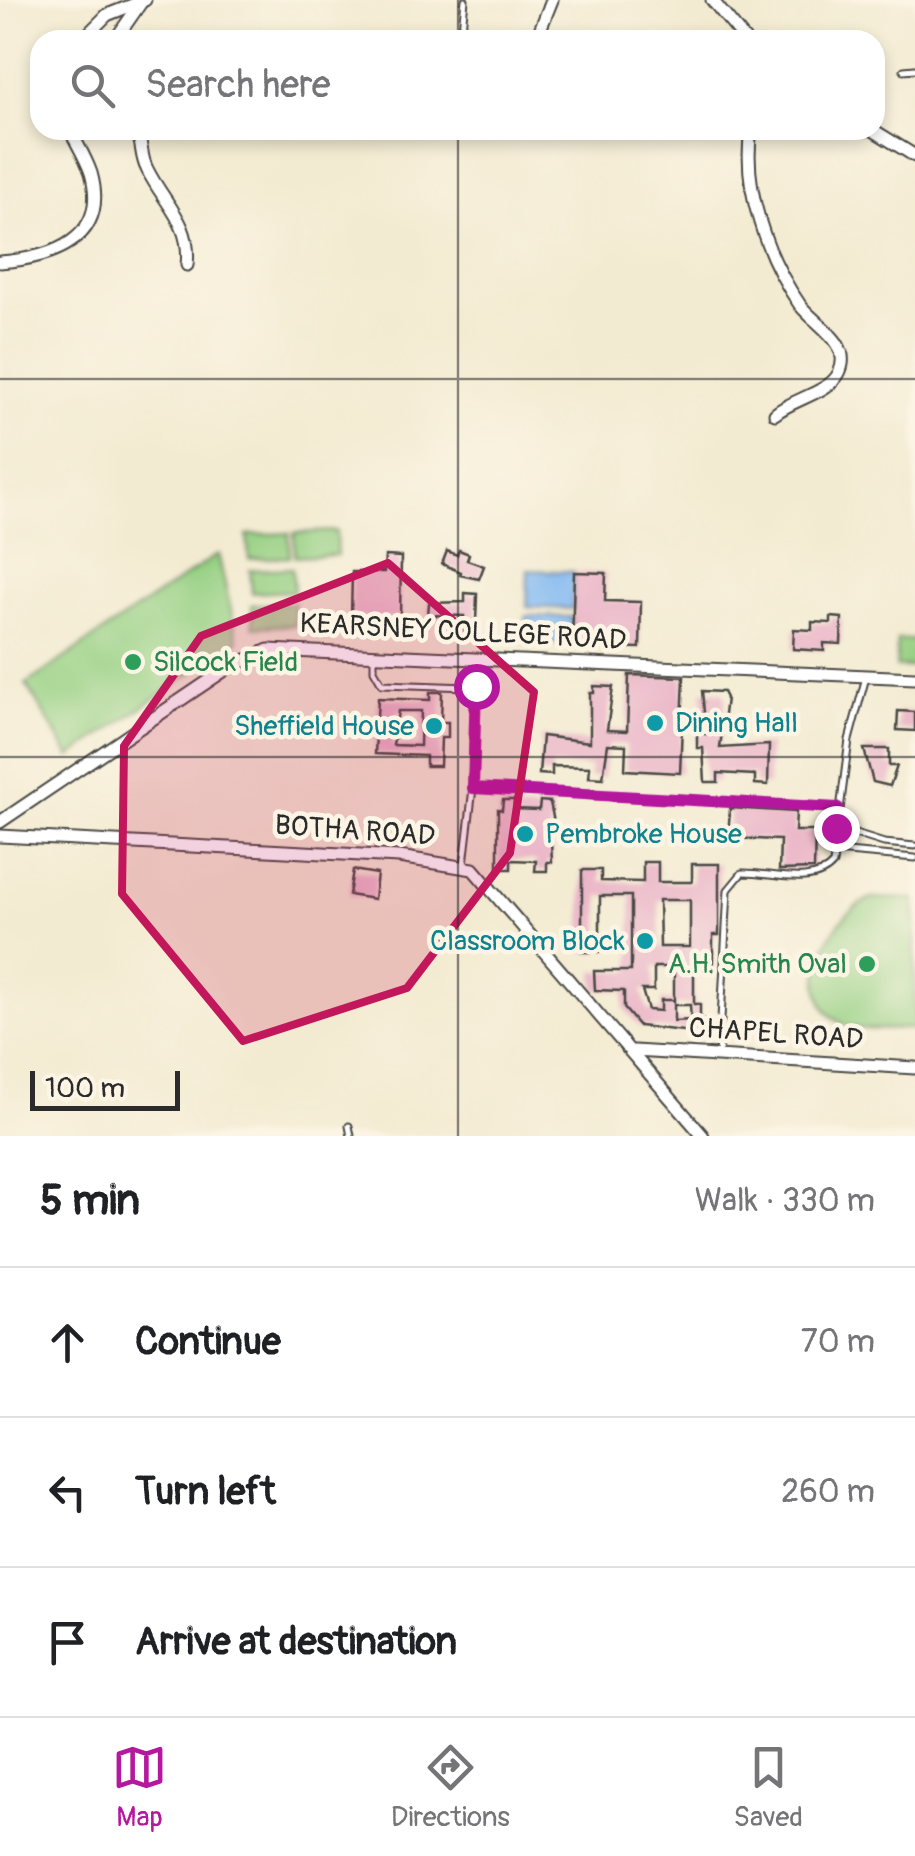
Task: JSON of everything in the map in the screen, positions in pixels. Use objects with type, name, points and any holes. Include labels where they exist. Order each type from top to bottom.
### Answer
[{"type":"street","points":[[92,30],[107,15],[144,0]]},
{"type":"street","points":[[123,30],[144,0]]},
{"type":"street","points":[[540,30],[552,0]]},
{"type":"street","points":[[712,0],[736,30]]},
{"type":"street","points":[[885,137],[915,156]]},
{"type":"street","points":[[0,262],[52,255],[84,228],[93,186],[74,140]]},
{"type":"street","points":[[138,140],[144,164],[182,223],[188,243],[187,265]]},
{"type":"street","points":[[752,140],[757,206],[774,260],[802,308],[839,344],[843,359],[834,380],[775,414]]},
{"type":"street","name":"KEARSNEY COLLEGE ROAD","points":[[0,822],[248,657],[297,648],[915,678]]},
{"type":"street","name":"BOTHA ROAD","points":[[0,836],[466,859],[703,1136]]},
{"type":"street","name":"CHAPEL ROAD","points":[[634,1051],[915,1068]]},
{"type":"lane","points":[[462,30],[465,0]]},
{"type":"lane","points":[[904,70],[915,70]]},
{"type":"lane","points":[[374,653],[374,670],[382,684],[470,688],[476,680]]},
{"type":"lane","points":[[466,859],[473,788],[476,659]]},
{"type":"lane","points":[[719,1056],[728,890],[734,879],[756,872],[821,876],[834,864],[849,740],[866,677]]},
{"type":"lane","points":[[473,788],[838,808]]},
{"type":"lane","points":[[836,828],[915,846]]},
{"type":"lane","points":[[836,852],[915,858]]},
{"type":"lane","points":[[349,1126],[351,1136]]},
{"type":"highlighted area","points":[[388,563],[534,692],[510,853],[407,988],[243,1041],[122,894],[124,746],[201,636]]},
{"type":"green space","points":[[336,531],[337,555],[295,557],[294,533]]},
{"type":"green space","points":[[289,533],[290,557],[249,559],[247,535]]},
{"type":"green space","name":"Silcock Field","points":[[218,554],[238,641],[70,757],[26,684]]},
{"type":"green space","points":[[292,568],[294,591],[252,593],[250,570]]},
{"type":"green space","points":[[294,603],[295,625],[253,627],[252,605]]},
{"type":"green space","points":[[897,640],[915,640],[915,667],[896,667]]},
{"type":"green space","name":"A.H. Smith Oval","points":[[873,898],[915,899],[915,1029],[852,1027],[833,1018],[822,1002],[818,984],[820,963],[828,942],[839,923]]},
{"type":"water","points":[[528,570],[574,572],[572,609],[527,607]]},
{"type":"water","points":[[526,616],[572,617],[572,644],[525,643]]},
{"type":"building","points":[[459,550],[469,554],[467,560],[484,566],[479,579],[460,575],[461,572],[442,564],[447,551],[457,555]]},
{"type":"building","points":[[385,556],[401,557],[400,618],[351,617],[352,572],[384,572]]},
{"type":"building","points":[[574,572],[606,573],[605,601],[641,602],[640,648],[572,646]]},
{"type":"building","points":[[465,593],[477,594],[476,622],[464,622],[464,616],[428,615],[429,603],[465,602]]},
{"type":"building","points":[[831,617],[842,618],[841,644],[824,643],[824,651],[793,649],[794,629],[812,630],[812,622],[831,623]]},
{"type":"building","name":"Dining Hall","points":[[629,675],[684,677],[680,773],[625,770],[626,745],[608,744],[603,778],[589,777],[590,767],[552,766],[552,775],[539,774],[542,736],[590,742],[590,693],[594,693],[594,686],[613,687],[607,730],[627,731]]},
{"type":"building","points":[[702,691],[723,692],[726,698],[720,748],[769,745],[768,785],[755,784],[755,775],[718,773],[718,782],[705,782],[703,748],[697,748],[697,734],[706,734]]},
{"type":"building","name":"Sheffield House","points":[[430,692],[442,692],[441,722],[448,722],[448,738],[441,738],[440,766],[426,766],[426,756],[375,754],[378,698],[430,700]],"holes":[[[398,711],[421,711],[420,746],[393,745]]]},
{"type":"building","points":[[898,711],[915,712],[915,731],[897,730]]},
{"type":"building","points":[[864,749],[889,749],[889,766],[897,766],[890,786],[873,782]]},
{"type":"building","name":"Pembroke House","points":[[503,800],[514,800],[514,809],[539,810],[540,801],[550,802],[554,822],[550,822],[552,862],[547,862],[547,871],[535,871],[536,861],[511,860],[511,869],[498,869],[498,809],[502,810]]},
{"type":"building","points":[[730,808],[796,812],[795,831],[815,831],[814,869],[779,870],[780,840],[728,838]]},
{"type":"building","name":"Classroom Block","points":[[643,862],[658,862],[658,882],[692,882],[692,864],[719,864],[719,935],[713,935],[713,970],[694,970],[694,1004],[700,1004],[700,1020],[704,1020],[692,1032],[639,1026],[624,1008],[624,991],[595,990],[594,971],[631,971],[631,896],[600,896],[600,952],[582,952],[582,870],[601,870],[601,881],[643,882]],"holes":[[[659,900],[690,900],[690,947],[660,947]],[[654,967],[674,967],[674,1000],[661,1000],[661,1011],[648,1010],[642,990],[654,990]],[[674,1005],[690,1005],[691,1020],[674,1021]]]},
{"type":"building","points":[[353,870],[377,874],[374,899],[349,895]]},
{"type":"place","name":"Silcock Field","points":[[133,662]]},
{"type":"place","name":"Dining Hall","points":[[655,723]]},
{"type":"place","name":"Sheffield House","points":[[434,726]]},
{"type":"place","name":"Pembroke House","points":[[525,834]]},
{"type":"place","name":"Classroom Block","points":[[645,941]]},
{"type":"place","name":"A.H. Smith Oval","points":[[867,964]]},
{"type":"route","points":[[476,686],[473,788],[838,808],[836,828]]}]
